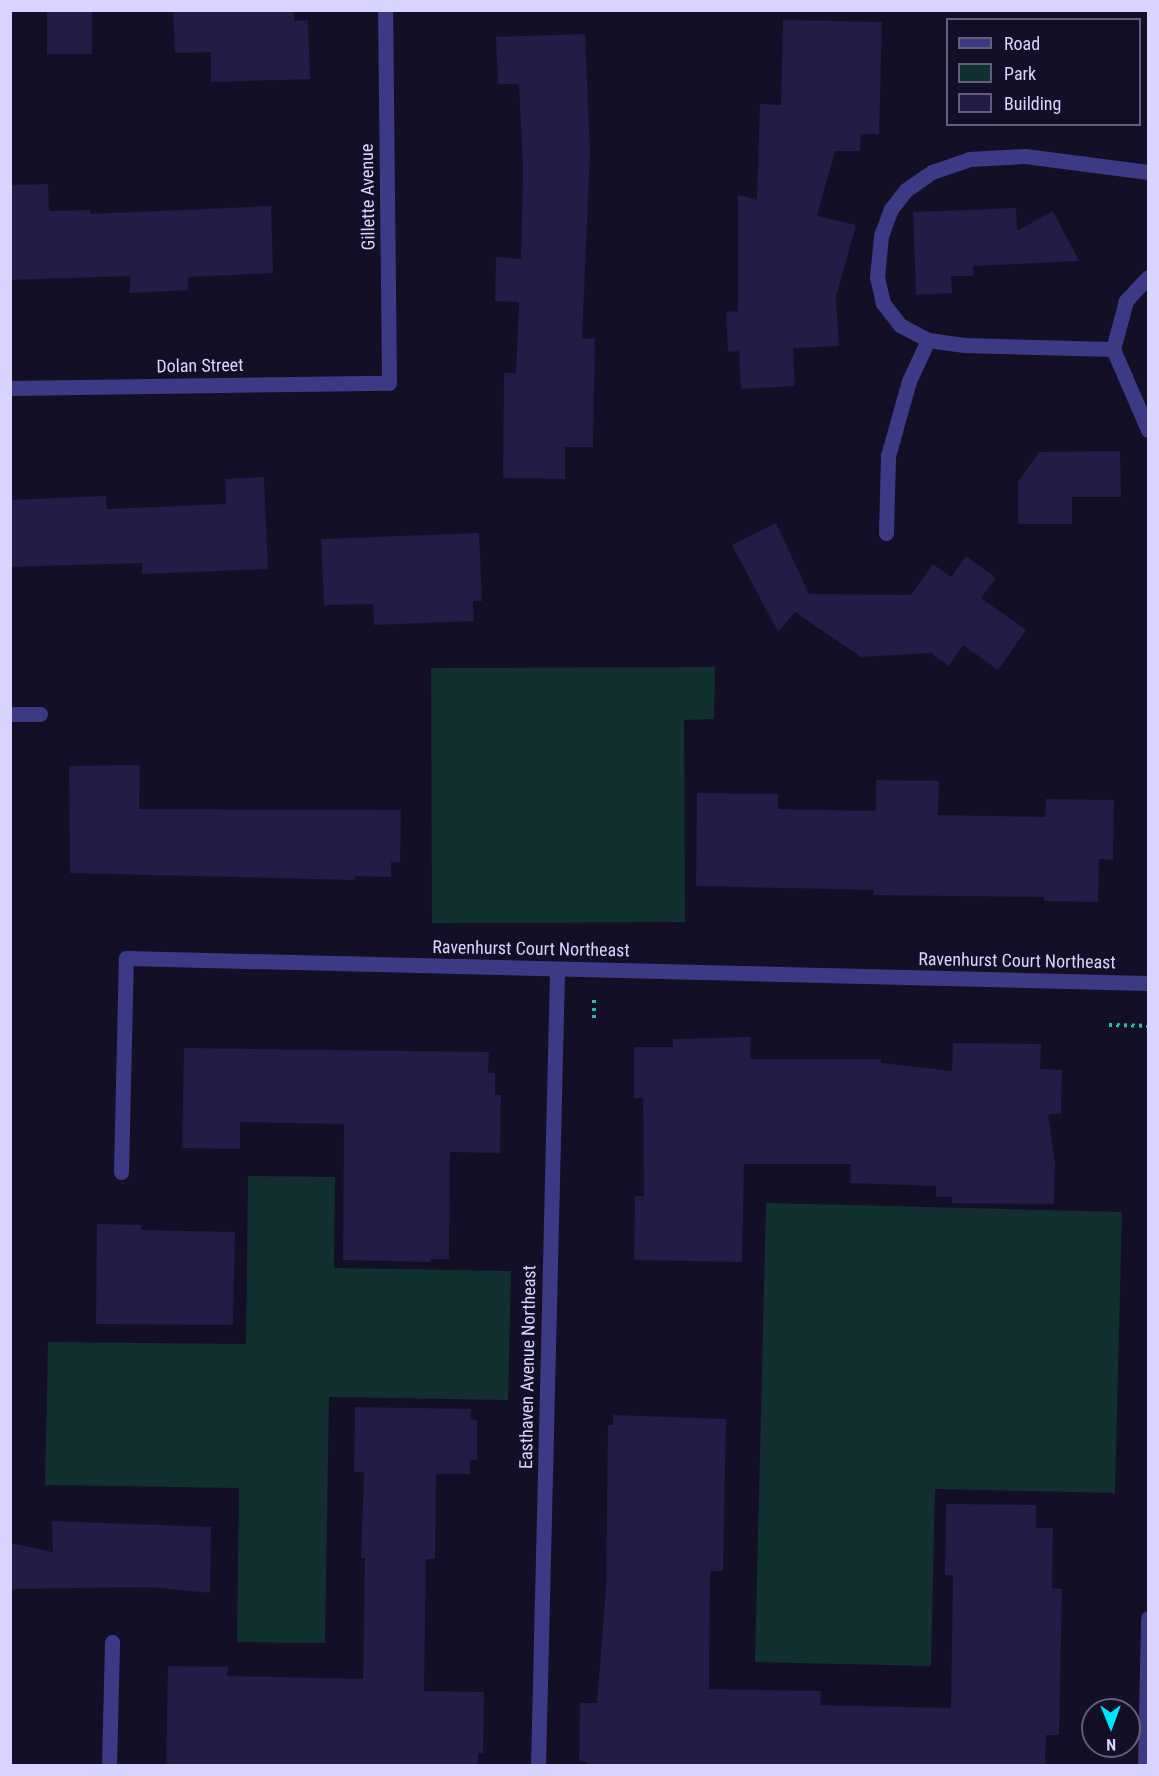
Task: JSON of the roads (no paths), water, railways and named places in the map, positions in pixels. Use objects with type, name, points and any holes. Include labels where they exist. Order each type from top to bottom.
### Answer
[{"type":"street","name":"Gillette Avenue","points":[[385,10],[389,383]]},
{"type":"street","points":[[1113,349],[964,345],[928,340],[900,325],[883,303],[877,277],[881,236],[891,209],[906,190],[932,172],[969,159],[1025,156],[1149,172]]},
{"type":"street","points":[[1149,277],[1126,301],[1113,349],[1149,430]]},
{"type":"street","points":[[886,533],[888,456],[909,381],[928,340]]},
{"type":"street","name":"Dolan Street","points":[[10,388],[389,383]]},
{"type":"street","points":[[10,714],[40,714]]},
{"type":"street","name":"Ravenhurst Court Northeast","points":[[121,1172],[126,958],[1149,983]]},
{"type":"street","name":"Easthaven Avenue Northeast","points":[[538,1766],[557,969]]},
{"type":"street","points":[[1145,1766],[1149,1618]]},
{"type":"street","points":[[109,1766],[112,1642]]}]
